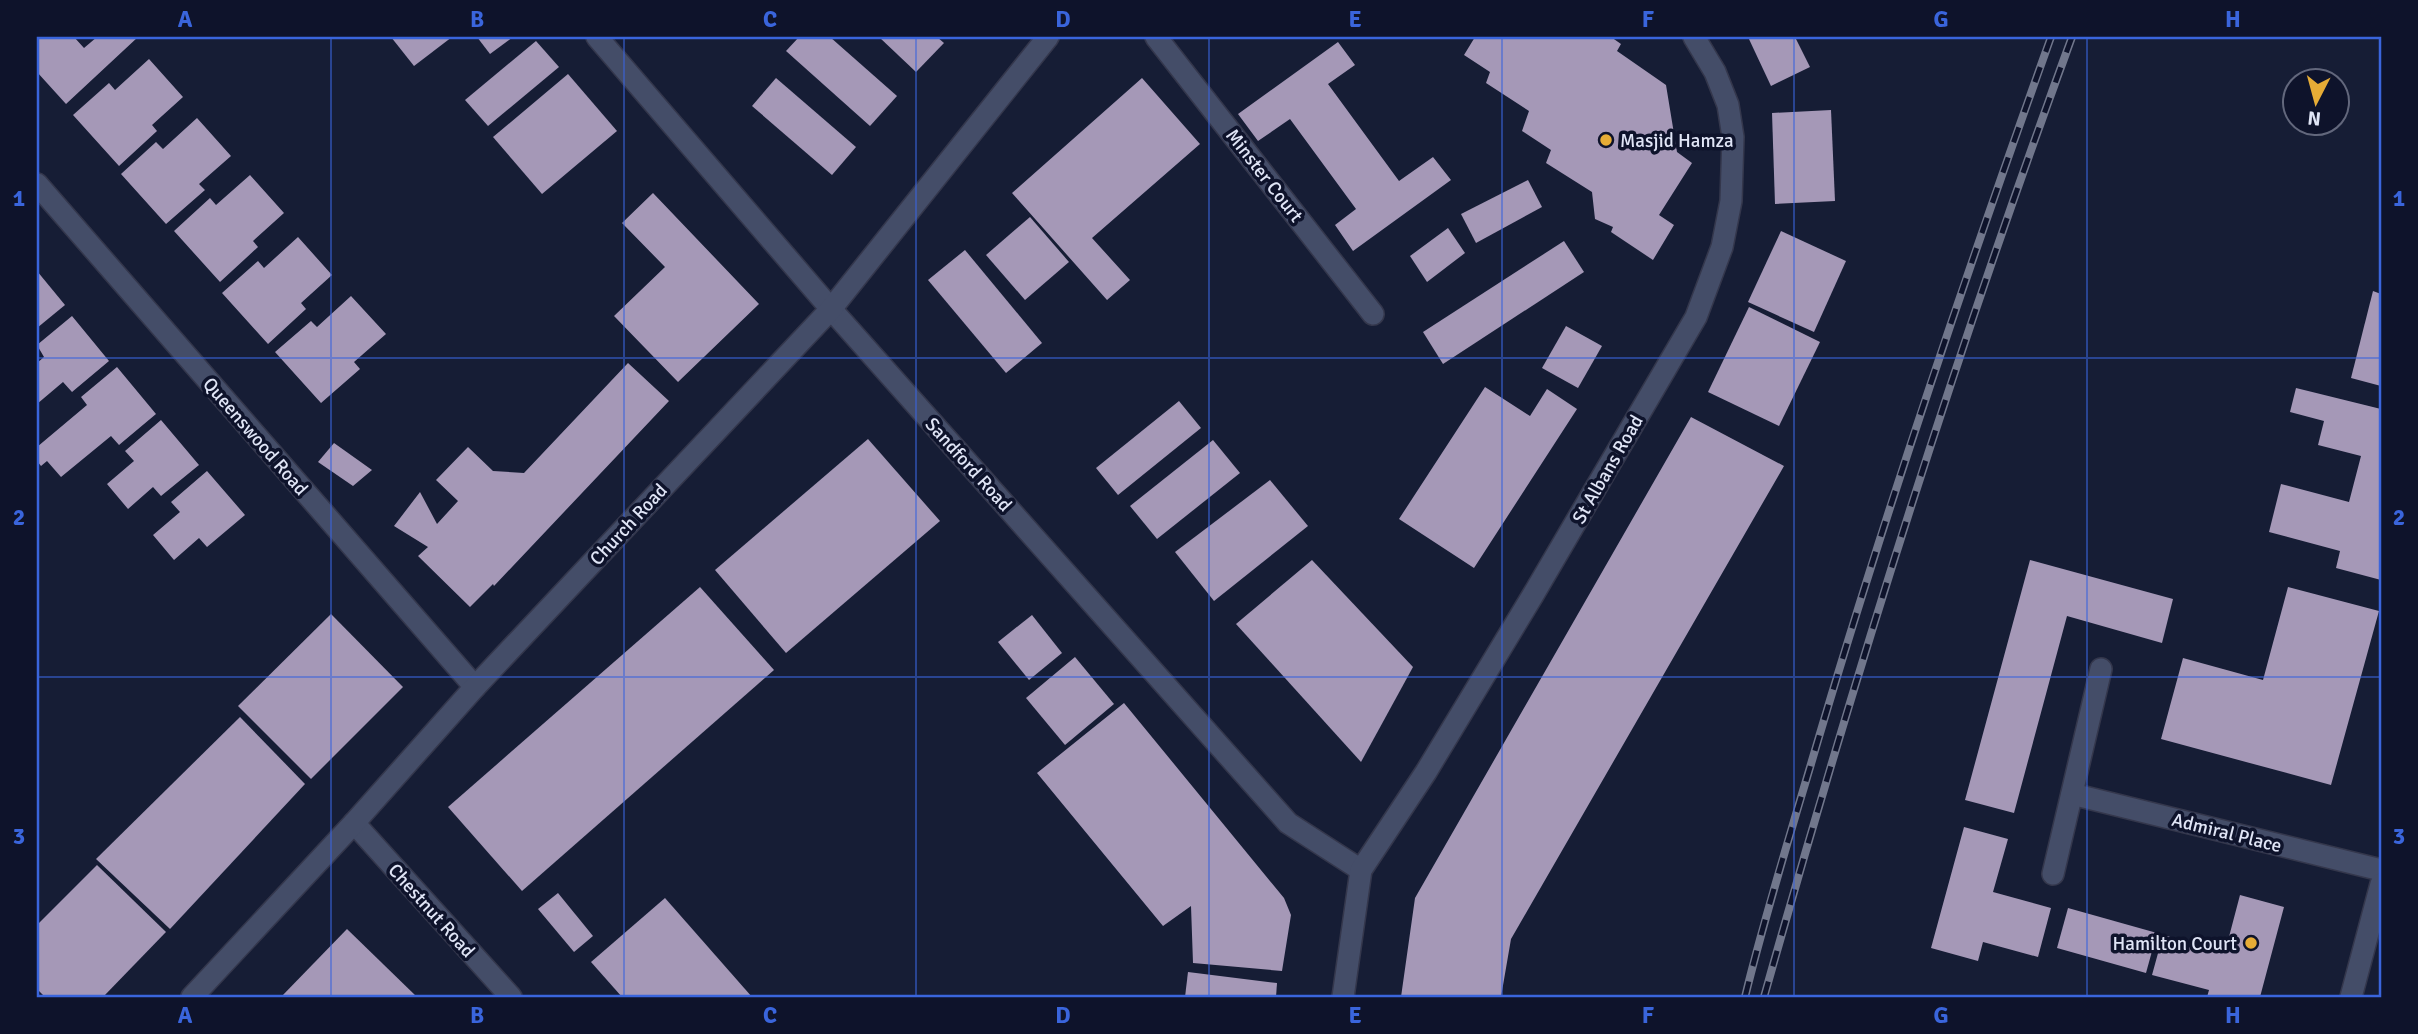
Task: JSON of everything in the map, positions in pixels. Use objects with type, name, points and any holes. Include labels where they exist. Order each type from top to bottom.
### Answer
[{"type":"street","name":"Sandford Road","points":[[597,37],[831,309],[1289,823],[1361,870]]},
{"type":"street","name":"Church Road","points":[[192,997],[354,823],[475,687],[831,309],[1048,37]]},
{"type":"street","name":"Minster Court","points":[[1156,37],[1373,314]]},
{"type":"street","name":"St Albans Road","points":[[1361,870],[1440,749],[1696,317],[1722,247],[1731,201],[1733,147],[1728,105],[1715,72],[1694,37]]},
{"type":"street","name":"Queenswood Road","points":[[37,184],[475,687]]},
{"type":"street","points":[[2053,874],[2101,668]]},
{"type":"street","name":"Admiral Place","points":[[2072,794],[2381,870]]},
{"type":"street","name":"Chestnut Road","points":[[354,823],[511,997]]},
{"type":"street","points":[[1343,997],[1361,870]]},
{"type":"street","points":[[2351,997],[2381,884]]},
{"type":"building","points":[[37,37],[74,37],[84,48],[97,37],[138,37],[66,104],[37,72]]},
{"type":"building","points":[[391,37],[452,37],[414,66]]},
{"type":"building","points":[[477,37],[513,37],[490,54]]},
{"type":"building","points":[[799,37],[830,37],[897,96],[870,126],[786,51]]},
{"type":"building","points":[[879,37],[937,37],[944,43],[916,72]]},
{"type":"building","name":"Masjid Hamza","points":[[1475,37],[1611,37],[1621,44],[1617,51],[1666,85],[1677,152],[1692,163],[1659,215],[1674,225],[1653,260],[1611,232],[1613,227],[1595,219],[1592,192],[1546,163],[1551,150],[1522,131],[1529,111],[1486,83],[1490,72],[1464,55]]},
{"type":"building","points":[[1748,37],[1795,37],[1810,67],[1771,86]]},
{"type":"building","points":[[536,41],[559,67],[488,126],[465,100]]},
{"type":"building","points":[[1338,42],[1355,65],[1328,84],[1399,181],[1433,157],[1451,180],[1353,251],[1335,225],[1356,209],[1290,119],[1258,141],[1238,114]]},
{"type":"building","points":[[149,59],[183,97],[152,125],[157,131],[119,166],[73,115],[109,83],[115,90]]},
{"type":"building","points":[[568,74],[617,131],[542,194],[493,137]]},
{"type":"building","points":[[776,78],[856,147],[832,175],[752,106]]},
{"type":"building","points":[[1142,78],[1200,144],[1092,238],[1130,280],[1107,300],[1012,193]]},
{"type":"building","points":[[1831,110],[1835,201],[1775,204],[1772,113]]},
{"type":"building","points":[[197,118],[231,156],[199,184],[205,190],[166,224],[121,174],[156,142],[163,149]]},
{"type":"building","points":[[250,175],[284,213],[253,241],[258,247],[220,282],[174,231],[210,198],[216,205]]},
{"type":"building","points":[[1528,180],[1542,207],[1476,243],[1461,214]]},
{"type":"building","points":[[653,193],[759,304],[678,382],[614,316],[665,267],[622,223]]},
{"type":"building","points":[[1030,217],[1069,262],[1025,300],[986,255]]},
{"type":"building","points":[[1448,228],[1465,253],[1427,282],[1410,256]]},
{"type":"building","points":[[1781,231],[1846,261],[1814,332],[1748,302]]},
{"type":"building","points":[[298,237],[332,275],[301,303],[306,309],[268,344],[222,293],[258,261],[264,268]]},
{"type":"building","points":[[1564,241],[1584,272],[1443,364],[1423,332]]},
{"type":"building","points":[[965,250],[1042,343],[1006,373],[928,280]]},
{"type":"building","points":[[37,271],[65,305],[37,328]]},
{"type":"building","points":[[2373,291],[2381,294],[2381,386],[2351,378]]},
{"type":"building","points":[[351,296],[386,334],[354,362],[360,369],[321,403],[275,352],[311,321],[317,327]]},
{"type":"building","points":[[1749,307],[1820,342],[1779,426],[1708,392]]},
{"type":"building","points":[[72,316],[109,361],[72,392],[63,382],[37,404],[37,363],[44,357],[37,345]]},
{"type":"building","points":[[1566,326],[1602,346],[1578,388],[1542,368]]},
{"type":"building","points":[[628,363],[669,401],[494,586],[493,584],[470,607],[418,556],[428,547],[394,526],[420,492],[437,524],[458,501],[436,480],[468,447],[493,471],[524,473]]},
{"type":"building","points":[[117,367],[156,414],[119,445],[111,436],[61,477],[47,461],[41,466],[37,461],[37,447],[87,405],[81,397]]},
{"type":"building","points":[[1485,387],[1530,416],[1547,389],[1577,409],[1474,568],[1399,519]]},
{"type":"building","points":[[2296,388],[2381,409],[2381,580],[2336,568],[2340,551],[2269,532],[2281,484],[2349,502],[2361,456],[2318,445],[2324,421],[2290,412]]},
{"type":"building","points":[[1179,401],[1201,428],[1118,495],[1096,468]]},
{"type":"building","points":[[1691,417],[1784,466],[1511,939],[1501,997],[1401,997],[1415,898]]},
{"type":"building","points":[[161,420],[199,465],[161,496],[153,487],[128,509],[107,484],[134,461],[125,451]]},
{"type":"building","points":[[868,439],[940,521],[786,653],[715,570]]},
{"type":"building","points":[[1213,440],[1240,473],[1157,539],[1130,506]]},
{"type":"building","points":[[334,443],[372,470],[353,486],[318,462]]},
{"type":"building","points":[[207,471],[245,515],[207,547],[199,538],[174,560],[153,535],[180,512],[171,502]]},
{"type":"building","points":[[1270,480],[1308,526],[1214,601],[1175,552]]},
{"type":"building","points":[[1312,560],[1413,667],[1361,762],[1236,624]]},
{"type":"building","points":[[2030,560],[2173,599],[2162,643],[2067,616],[2014,813],[1965,800]]},
{"type":"building","points":[[700,587],[774,670],[522,891],[448,807]]},
{"type":"building","points":[[2288,587],[2379,611],[2331,785],[2161,739],[2183,658],[2263,680]]},
{"type":"building","points":[[331,614],[403,687],[311,779],[238,706]]},
{"type":"building","points":[[1032,615],[1062,653],[1029,680],[998,642]]},
{"type":"building","points":[[1075,657],[1114,704],[1065,745],[1026,698]]},
{"type":"building","points":[[1124,703],[1284,898],[1291,915],[1282,971],[1193,963],[1191,906],[1163,926],[1037,773]]},
{"type":"building","points":[[240,717],[305,784],[170,929],[96,859]]},
{"type":"building","points":[[1964,827],[2008,839],[1993,892],[2051,908],[2038,957],[1983,942],[1978,961],[1931,948]]},
{"type":"building","points":[[97,865],[166,932],[103,997],[45,997],[37,989],[37,925]]},
{"type":"building","points":[[558,893],[593,936],[574,952],[538,909]]},
{"type":"building","name":"Hamilton Court","points":[[2240,895],[2284,907],[2260,997],[2207,997],[2209,990],[2152,975],[2163,935],[2225,952]]},
{"type":"building","points":[[665,898],[752,997],[622,997],[591,962]]},
{"type":"building","points":[[2068,908],[2157,933],[2146,973],[2057,948]]},
{"type":"building","points":[[347,929],[417,997],[281,997]]},
{"type":"building","points":[[1188,972],[1277,983],[1276,997],[1185,997]]},
{"type":"railway","points":[[1745,997],[1776,880],[1896,489],[2051,37]]},
{"type":"railway","points":[[1764,997],[1834,755],[1909,514],[1988,274],[2072,37]]},
{"type":"place","name":"Masjid Hamza","points":[[1606,140]]},
{"type":"place","name":"Hamilton Court","points":[[2251,943]]}]
